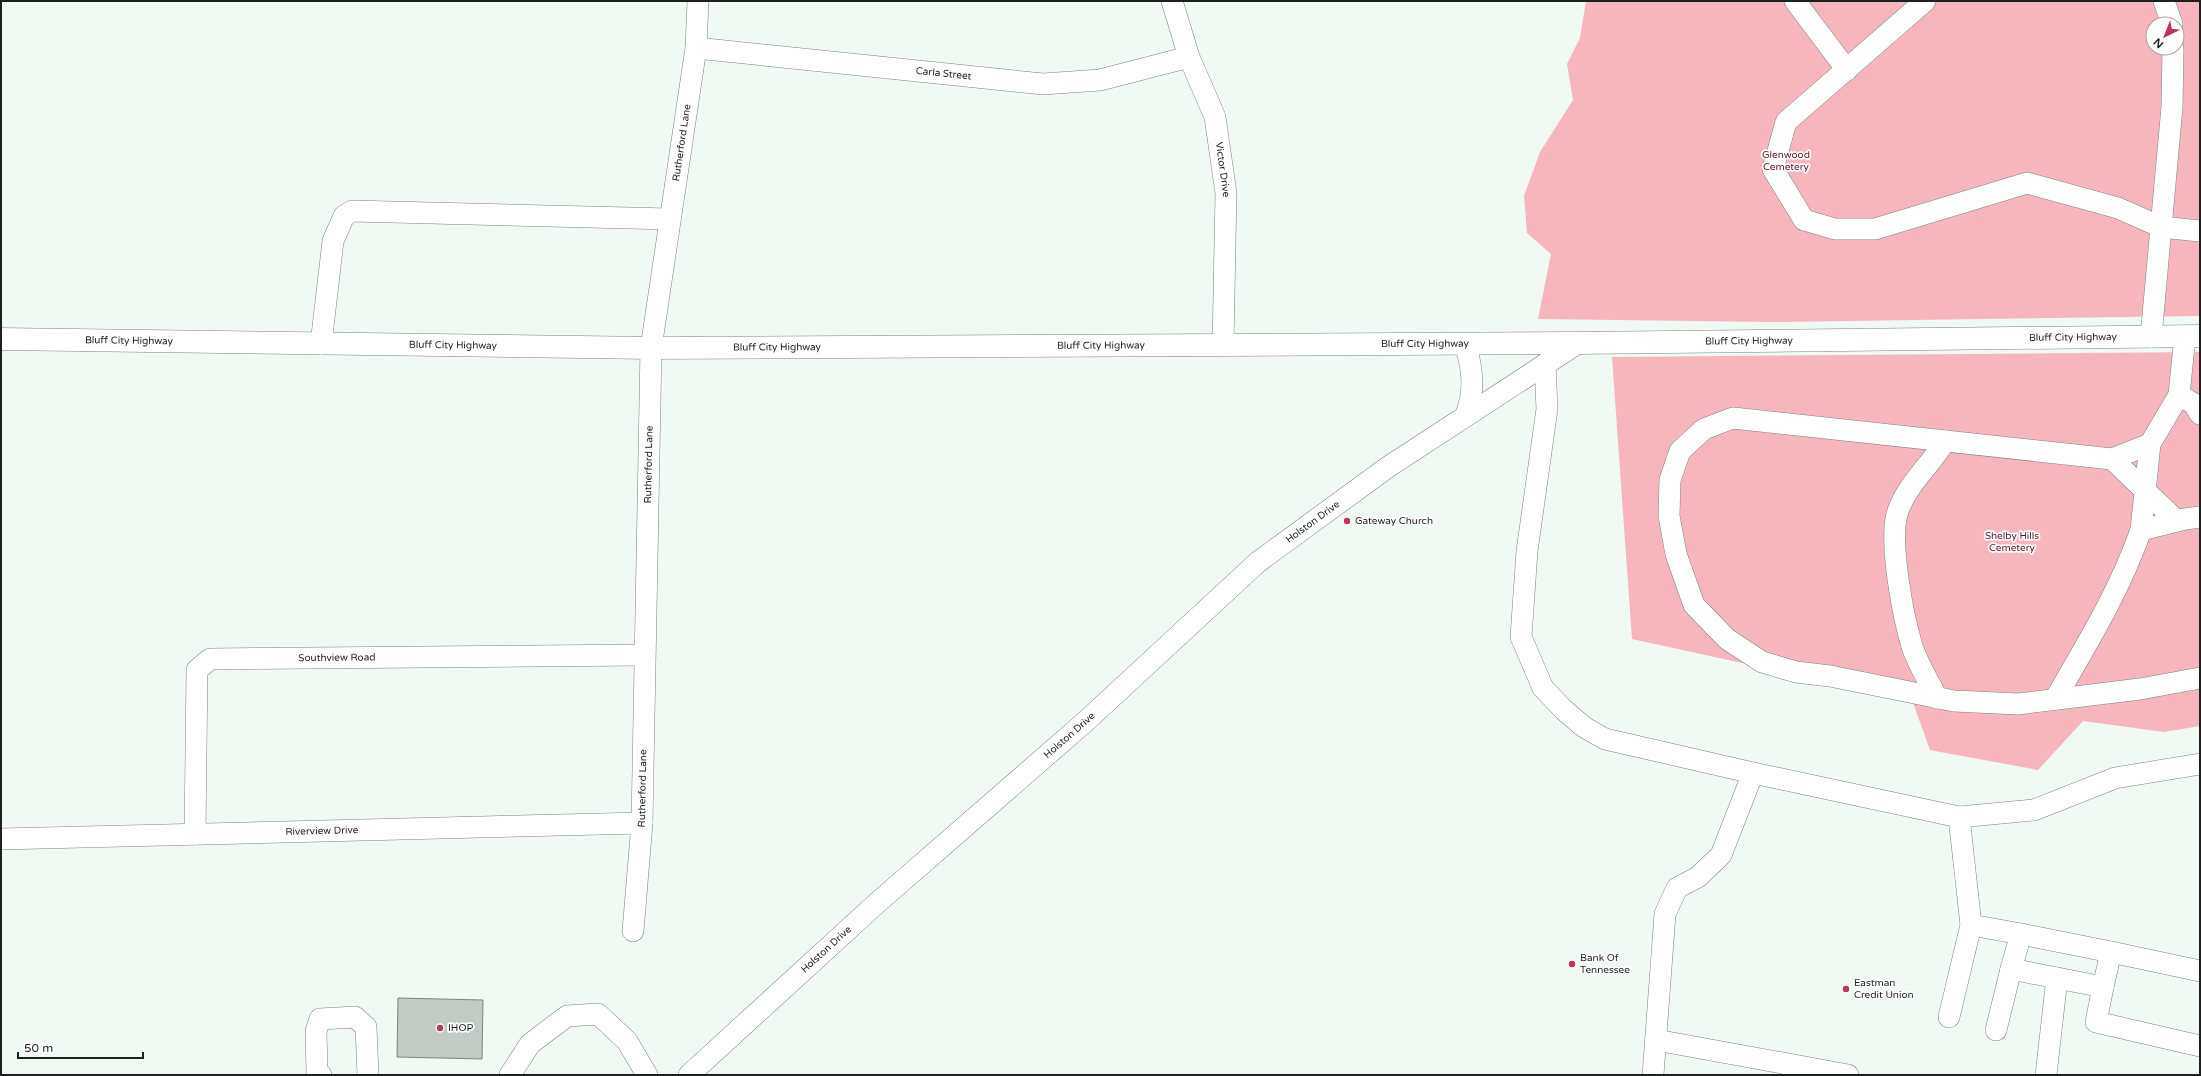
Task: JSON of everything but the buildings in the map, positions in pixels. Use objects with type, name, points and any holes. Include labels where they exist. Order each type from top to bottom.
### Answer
[{"type":"main road","name":"Bluff City Highway","points":[[1,339],[651,348],[1465,344],[2192,336]]},
{"type":"street","name":"Rutherford Lane","points":[[633,932],[642,823],[651,348],[696,48],[698,1]]},
{"type":"street","name":"Victor Drive","points":[[1172,1],[1189,56],[1215,117],[1226,193],[1223,345]]},
{"type":"street","points":[[1795,1],[1847,70]]},
{"type":"street","points":[[1925,1],[1786,122],[1773,169],[1804,220],[1835,229],[1875,229],[2027,183],[2118,208],[2161,227],[2200,231]]},
{"type":"street","points":[[2164,1],[2169,16]]},
{"type":"street","name":"Carla Street","points":[[696,48],[1043,84],[1100,80],[1189,56]]},
{"type":"street","points":[[2152,337],[2172,106],[2173,56]]},
{"type":"street","points":[[321,344],[333,241],[344,216],[352,211],[670,219]]},
{"type":"street","points":[[2055,699],[2103,617],[2130,561],[2141,530],[2150,444],[2178,395],[2192,336]]},
{"type":"street","name":"Holston Drive","points":[[689,1075],[877,904],[1085,722],[1258,562],[1388,466],[1578,343]]},
{"type":"street","points":[[1465,344],[1473,374],[1471,396],[1466,415]]},
{"type":"street","points":[[1545,364],[1547,409],[1527,551],[1521,637],[1543,688],[1564,710],[1584,727],[1605,739],[1753,773],[1959,817],[2034,810],[2115,778],[2200,764]]},
{"type":"street","points":[[2178,395],[2194,404],[2200,414]]},
{"type":"street","points":[[2150,444],[2112,459],[1733,418],[1704,429],[1680,451],[1670,480],[1669,516],[1676,554],[1694,606],[1727,639],[1762,662],[1796,672],[1830,676],[1954,701],[2018,704],[2140,689],[2200,678]]},
{"type":"street","points":[[1937,698],[1912,646],[1899,588],[1895,547],[1897,512],[1912,484],[1936,456],[1945,440]]},
{"type":"street","points":[[2112,459],[2145,491],[2193,517]]},
{"type":"street","points":[[2141,530],[2193,517]]},
{"type":"street","name":"Southview Road","points":[[195,834],[197,670],[210,659],[644,655]]},
{"type":"street","points":[[1653,1075],[1665,914],[1677,888],[1698,877],[1721,855],[1753,773]]},
{"type":"street","points":[[1949,1017],[1971,925],[1959,817]]},
{"type":"street","name":"Riverview Drive","points":[[1,839],[642,823]]},
{"type":"street","points":[[1971,925],[2200,971]]},
{"type":"street","points":[[1996,1030],[2021,934]]},
{"type":"street","points":[[2111,952],[2096,1022],[2200,1046]]},
{"type":"street","points":[[2012,969],[2103,986]]},
{"type":"street","points":[[2046,1075],[2057,978]]},
{"type":"street","points":[[510,1075],[530,1044],[567,1016],[598,1014],[627,1041],[647,1075]]},
{"type":"street","points":[[321,1075],[317,1073],[316,1031],[320,1019],[355,1017],[366,1027],[367,1075]]},
{"type":"street","points":[[1656,1040],[1848,1075]]},
{"type":"green space","name":"Glenwood Cemetery","points":[[1586,1],[2200,1],[2200,316],[1773,322],[1538,319],[1551,254],[1527,233],[1524,196],[1540,152],[1573,100],[1567,64],[1580,38]]},
{"type":"green space","name":"Shelby Hills Cemetery","points":[[2200,352],[2200,726],[2164,732],[2083,721],[2038,770],[1930,750],[1912,700],[1632,639],[1612,357]]},
{"type":"place","name":"Gateway Church","points":[[1347,521]]},
{"type":"place","name":"Bank Of Tennessee","points":[[1572,964]]},
{"type":"place","name":"Eastman Credit Union","points":[[1846,989]]},
{"type":"place","name":"IHOP","points":[[440,1028]]}]
